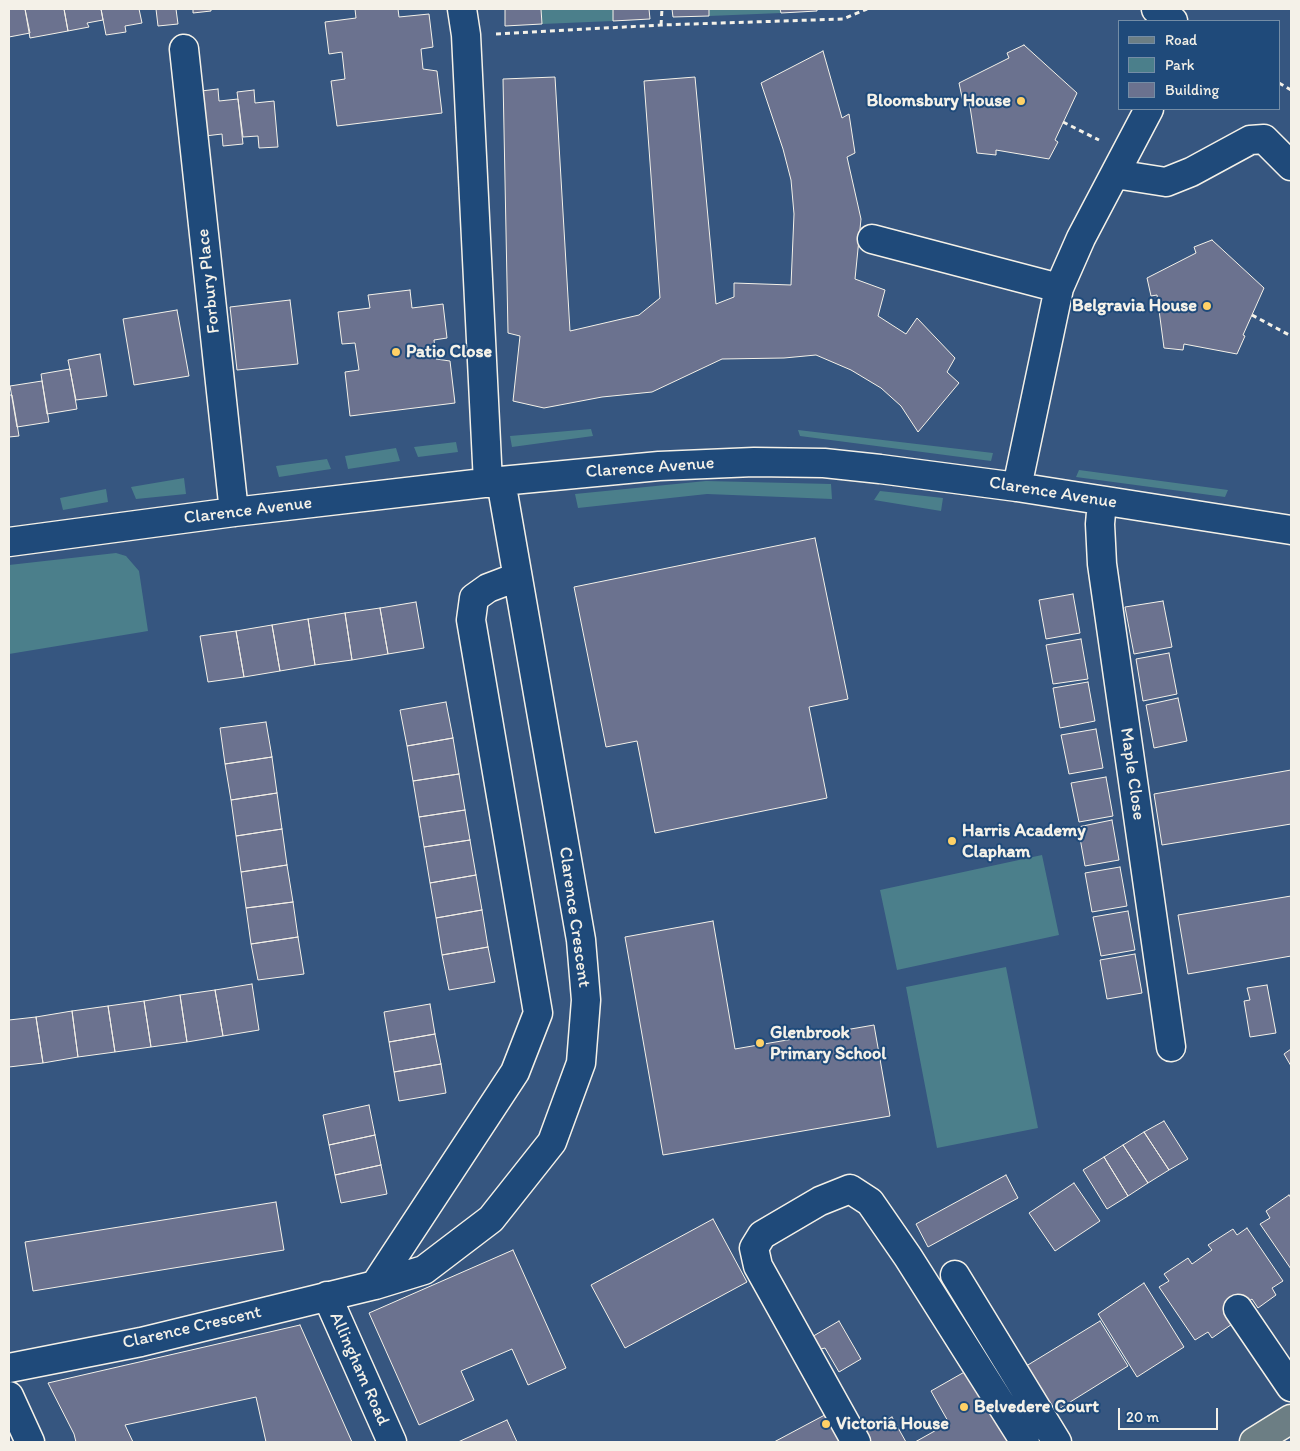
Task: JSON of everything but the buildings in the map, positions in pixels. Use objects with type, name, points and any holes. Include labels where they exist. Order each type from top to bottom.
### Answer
[{"type":"main road","points":[[1254,1442],[1291,1419]]},
{"type":"street","points":[[1156,9],[1172,20]]},
{"type":"street","points":[[464,22],[495,482]]},
{"type":"street","name":"Forbury Place","points":[[184,49],[234,512]]},
{"type":"street","points":[[1017,487],[1059,288],[1081,238],[1148,110]]},
{"type":"street","points":[[1120,163],[1166,182],[1191,172],[1250,140],[1264,140],[1291,166]]},
{"type":"street","points":[[872,239],[1059,288]]},
{"type":"street","name":"Clarence Avenue","points":[[9,542],[234,512],[495,482],[659,466],[789,462],[880,469],[1017,487],[1291,530]]},
{"type":"street","name":"Clarence Crescent","points":[[9,1368],[141,1342],[424,1270],[491,1219],[552,1142],[580,1063],[586,1000],[581,940],[517,577],[495,482]]},
{"type":"street","name":"Maple Close","points":[[1102,501],[1100,524],[1101,556],[1171,1047]]},
{"type":"street","points":[[374,1284],[515,1072],[538,1013],[471,620],[474,598],[488,588],[517,577]]},
{"type":"street","points":[[856,1442],[758,1266],[754,1248],[762,1235],[820,1202],[850,1189],[870,1202],[908,1257],[1024,1442]]},
{"type":"street","points":[[955,1275],[1057,1442]]},
{"type":"street","name":"Allingham Road","points":[[327,1296],[392,1442]]},
{"type":"street","points":[[1238,1309],[1291,1387]]},
{"type":"street","points":[[9,1396],[30,1442]]},
{"type":"path","points":[[662,9],[662,25]]},
{"type":"path","points":[[464,22],[662,25],[843,19],[867,9]]},
{"type":"path","points":[[1280,84],[1291,90]]},
{"type":"path","points":[[1063,122],[1120,163]]},
{"type":"path","points":[[1252,315],[1291,336]]},
{"type":"green space","points":[[541,9],[613,9],[613,21],[542,24]]},
{"type":"green space","points":[[709,9],[780,9],[781,13],[709,16]]},
{"type":"green space","points":[[591,429],[593,436],[512,447],[510,436]]},
{"type":"green space","points":[[798,430],[993,453],[991,461],[800,436]]},
{"type":"green space","points":[[456,442],[458,452],[418,457],[414,447]]},
{"type":"green space","points":[[396,448],[400,461],[348,469],[345,456]]},
{"type":"green space","points":[[327,459],[331,469],[279,477],[276,466]]},
{"type":"green space","points":[[1079,470],[1228,490],[1225,497],[1076,477]]},
{"type":"green space","points":[[184,478],[186,494],[136,499],[131,487]]},
{"type":"green space","points":[[706,481],[831,484],[832,499],[707,494],[578,508],[575,494]]},
{"type":"green space","points":[[106,489],[108,502],[63,510],[60,498]]},
{"type":"green space","points":[[880,491],[943,498],[941,511],[874,500]]},
{"type":"green space","points":[[116,553],[126,556],[139,571],[148,631],[9,654],[9,565]]},
{"type":"green space","points":[[1042,855],[1059,935],[897,970],[880,890]]},
{"type":"green space","points":[[1006,967],[1038,1128],[937,1148],[906,987]]},
{"type":"place","name":"Bloomsbury House","points":[[1021,101]]},
{"type":"place","name":"Belgravia House","points":[[1207,306]]},
{"type":"place","name":"Patio Close","points":[[396,352]]},
{"type":"place","name":"Harris Academy Clapham","points":[[952,841]]},
{"type":"place","name":"Glenbrook Primary School","points":[[760,1043]]},
{"type":"place","name":"Belvedere Court","points":[[964,1407]]},
{"type":"place","name":"Victoria House","points":[[826,1424]]}]
